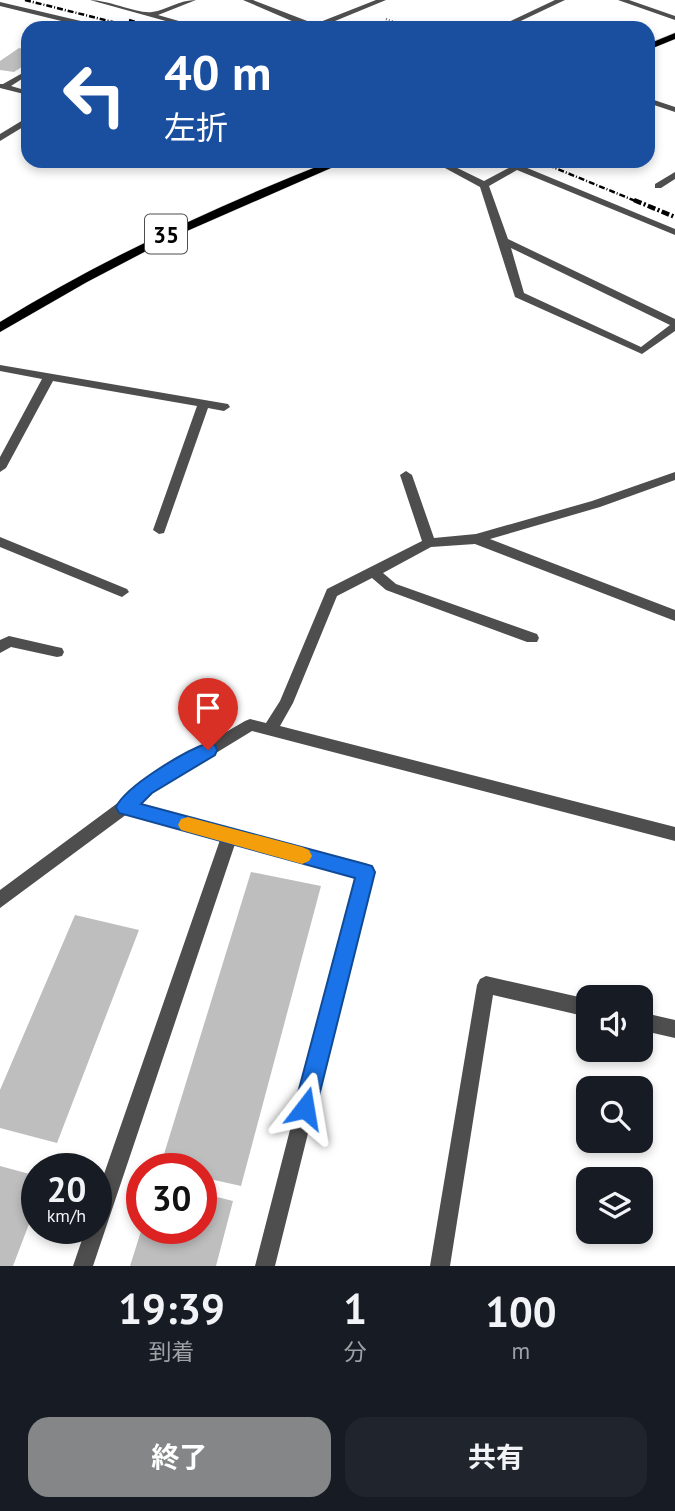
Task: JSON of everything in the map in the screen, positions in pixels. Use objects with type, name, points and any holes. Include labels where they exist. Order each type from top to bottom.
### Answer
[{"type":"main road","points":[[655,45],[672,40]]},
{"type":"main road","name":"35","points":[[0,328],[145,244],[264,190],[322,168]]},
{"type":"street","points":[[94,0],[173,21]]},
{"type":"street","points":[[151,15],[192,0]]},
{"type":"street","points":[[247,0],[298,21]]},
{"type":"street","points":[[356,0],[370,5]]},
{"type":"street","points":[[329,21],[382,0]]},
{"type":"street","points":[[515,21],[561,0]]},
{"type":"street","points":[[622,0],[675,18]]},
{"type":"street","points":[[0,4],[70,21]]},
{"type":"street","points":[[3,87],[21,76]]},
{"type":"street","points":[[3,87],[21,91]]},
{"type":"street","points":[[655,103],[675,110]]},
{"type":"street","points":[[0,138],[21,124]]},
{"type":"street","points":[[451,168],[484,184],[505,242],[519,295],[642,351],[675,324],[505,242]]},
{"type":"street","points":[[484,184],[515,168]]},
{"type":"street","points":[[519,168],[675,232]]},
{"type":"street","points":[[658,186],[675,175]]},
{"type":"street","points":[[0,368],[224,407]]},
{"type":"street","points":[[0,468],[49,377]]},
{"type":"street","points":[[159,530],[204,403]]},
{"type":"street","points":[[406,475],[429,543]]},
{"type":"street","points":[[270,729],[286,703],[332,593],[429,543],[476,539],[597,505],[675,476]]},
{"type":"street","points":[[476,539],[675,615]]},
{"type":"street","points":[[0,542],[121,592]]},
{"type":"street","points":[[373,572],[391,587],[532,638]]},
{"type":"street","points":[[0,648],[9,641],[57,652]]},
{"type":"street","points":[[0,900],[125,807],[146,787],[250,725],[675,834]]},
{"type":"street","points":[[125,807],[365,872],[265,1266]]},
{"type":"street","points":[[112,1181],[229,836]]},
{"type":"street","points":[[440,1266],[486,985],[576,1005]]},
{"type":"street","points":[[653,1024],[675,1029]]},
{"type":"street","points":[[83,1266],[91,1244]]},
{"type":"building","points":[[21,48],[21,68],[14,72],[0,70],[0,61]]},
{"type":"building","points":[[251,872],[321,886],[241,1186],[217,1181],[217,1153],[164,1153]]},
{"type":"building","points":[[75,915],[139,930],[57,1143],[0,1128],[0,1090]]},
{"type":"building","points":[[0,1166],[21,1172],[21,1244],[13,1266],[0,1266]]},
{"type":"building","points":[[217,1197],[233,1201],[216,1266],[130,1266],[137,1244],[217,1244]]},
{"type":"railway","points":[[25,0],[109,21]]},
{"type":"railway","points":[[555,168],[638,202]]},
{"type":"railway","points":[[634,200],[675,217]]},
{"type":"slow traffic","points":[[188,825],[302,856]]},
{"type":"route","points":[[208,750],[146,787],[125,807],[365,872],[305,1108]]}]
